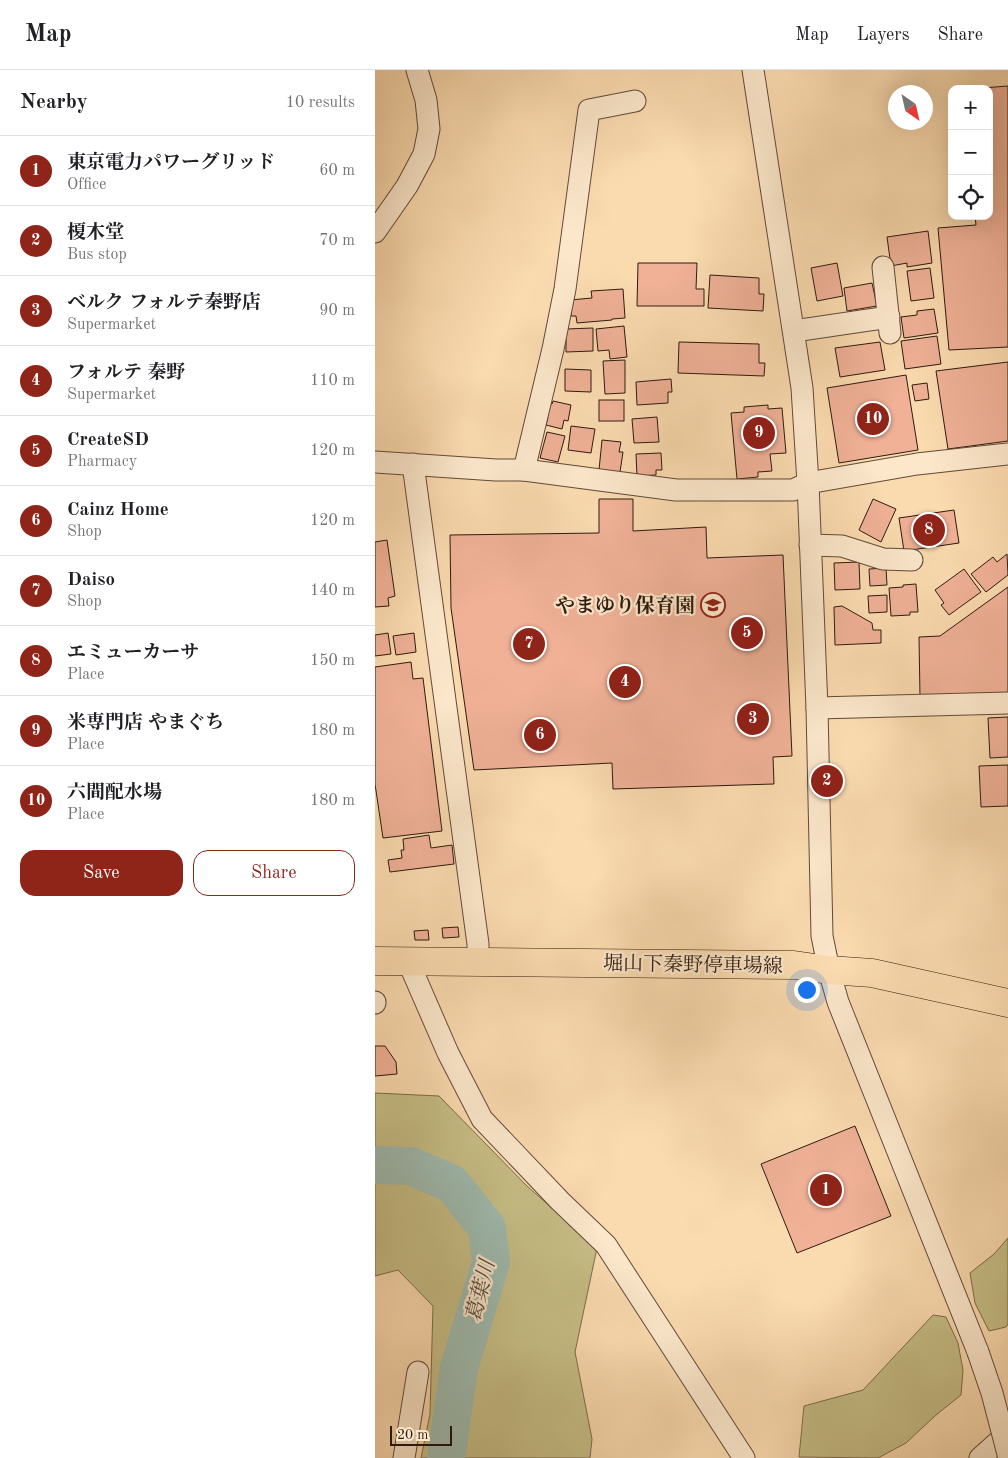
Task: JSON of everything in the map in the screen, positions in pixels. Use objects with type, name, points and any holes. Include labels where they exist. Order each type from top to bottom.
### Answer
[{"type":"main road","name":"堀山下秦野停車場線","points":[[375,961],[794,966],[872,972],[1008,1003]]},
{"type":"street","points":[[375,232],[407,186],[424,154],[429,129],[426,100],[417,70]]},
{"type":"street","points":[[753,70],[802,388],[808,483],[817,708],[822,936],[829,970],[842,1012],[978,1352],[992,1393],[1008,1454]]},
{"type":"street","points":[[524,470],[553,349],[565,289],[589,110],[635,101]]},
{"type":"street","points":[[794,331],[890,325],[883,267]]},
{"type":"street","points":[[375,462],[496,470],[524,470],[676,490],[793,490],[808,483],[917,464],[1008,454]]},
{"type":"street","points":[[413,464],[477,934],[478,962]]},
{"type":"street","points":[[810,545],[842,546],[883,559],[912,560]]},
{"type":"street","points":[[817,708],[1008,703]]},
{"type":"street","points":[[408,961],[448,1052],[482,1119],[606,1245],[744,1458]]},
{"type":"street","points":[[404,1458],[419,1372]]},
{"type":"street","points":[[980,1458],[1008,1433]]},
{"type":"shaded area","points":[[375,1093],[439,1096],[527,1186],[597,1248],[575,1352],[592,1439],[590,1458],[421,1458],[430,1414],[433,1306],[398,1270],[375,1276]]},
{"type":"shaded area","points":[[1008,1238],[1008,1324],[1006,1327],[989,1331],[975,1303],[970,1273],[994,1254]]},
{"type":"shaded area","points":[[933,1315],[946,1317],[958,1343],[963,1370],[961,1395],[906,1443],[878,1458],[799,1457],[804,1406],[863,1390]]},
{"type":"building","points":[[1008,86],[1008,347],[949,350],[938,228],[976,225],[975,220],[993,220],[993,87]]},
{"type":"building","points":[[928,231],[932,263],[907,267],[907,263],[891,266],[887,237]]},
{"type":"building","points":[[638,263],[697,263],[696,289],[704,289],[704,306],[637,306]]},
{"type":"building","points":[[837,263],[843,296],[817,301],[811,268]]},
{"type":"building","points":[[930,268],[934,298],[911,301],[907,271]]},
{"type":"building","points":[[710,275],[759,278],[759,294],[764,294],[763,311],[708,308]]},
{"type":"building","points":[[872,283],[877,306],[847,311],[844,288]]},
{"type":"building","points":[[623,289],[625,318],[577,323],[576,316],[571,316],[570,300],[592,298],[591,291]]},
{"type":"building","points":[[934,309],[938,333],[904,338],[901,317],[917,315],[917,311]]},
{"type":"building","points":[[624,326],[627,357],[610,359],[609,350],[598,351],[596,329]]},
{"type":"building","points":[[593,328],[593,351],[566,352],[566,329]]},
{"type":"building","points":[[937,336],[941,364],[905,369],[901,341]]},
{"type":"building","points":[[679,342],[759,344],[759,363],[765,363],[764,376],[678,373]]},
{"type":"building","points":[[880,342],[885,370],[840,377],[835,348]]},
{"type":"building","points":[[625,360],[625,393],[605,394],[603,361]]},
{"type":"building","points":[[1008,362],[1008,441],[948,449],[936,371]]},
{"type":"building","points":[[565,369],[591,370],[591,392],[565,391]]},
{"type":"building","points":[[906,375],[918,450],[839,463],[827,388]]},
{"type":"building","points":[[671,379],[672,392],[668,392],[668,403],[637,405],[636,382]]},
{"type":"building","points":[[927,383],[929,399],[915,401],[912,385]]},
{"type":"building","points":[[599,400],[624,400],[624,421],[599,421]]},
{"type":"building","points":[[553,401],[571,405],[568,421],[564,420],[562,429],[546,425],[548,417],[544,416],[547,403],[552,404]]},
{"type":"building","points":[[768,405],[768,409],[782,408],[786,453],[770,454],[772,471],[758,472],[758,477],[737,479],[731,413],[744,412],[744,407]]},
{"type":"building","points":[[657,417],[659,442],[634,443],[632,419]]},
{"type":"building","points":[[571,426],[595,429],[591,453],[568,450]]},
{"type":"building","points":[[547,432],[565,436],[558,462],[540,458]]},
{"type":"building","points":[[602,440],[621,442],[619,452],[623,452],[620,472],[599,470]]},
{"type":"building","points":[[661,453],[662,470],[656,470],[656,475],[637,476],[636,454]]},
{"type":"building","points":[[599,499],[633,499],[633,531],[706,527],[707,558],[783,555],[792,756],[773,757],[774,784],[613,789],[612,763],[474,770],[451,608],[450,535],[599,533]]},
{"type":"building","points":[[873,499],[896,509],[881,542],[859,530]]},
{"type":"building","points":[[954,510],[959,543],[904,551],[899,518]]},
{"type":"building","points":[[387,540],[395,596],[388,598],[389,606],[375,607],[375,542]]},
{"type":"building","points":[[1007,554],[1008,575],[986,592],[971,574],[993,557],[997,562]]},
{"type":"building","points":[[859,562],[860,589],[835,590],[834,563]]},
{"type":"building","points":[[886,568],[887,585],[870,586],[869,569]]},
{"type":"building","points":[[964,569],[981,592],[949,615],[941,605],[944,603],[935,590]]},
{"type":"building","points":[[916,584],[918,612],[910,612],[910,615],[891,616],[889,588]]},
{"type":"building","points":[[1008,587],[1008,694],[920,697],[919,637],[940,636]]},
{"type":"building","points":[[887,595],[887,612],[869,613],[868,596]]},
{"type":"building","points":[[842,606],[872,623],[873,630],[881,630],[881,643],[835,645],[834,607]]},
{"type":"building","points":[[388,633],[391,654],[375,656],[375,635]]},
{"type":"building","points":[[414,633],[416,652],[396,655],[393,636]]},
{"type":"building","points":[[411,662],[413,679],[423,678],[442,831],[383,838],[375,784],[375,667]]},
{"type":"building","points":[[1008,717],[1008,757],[990,758],[988,718]]},
{"type":"building","points":[[1008,765],[1008,806],[981,807],[979,766]]},
{"type":"building","points":[[429,835],[431,848],[452,845],[454,864],[390,872],[388,860],[402,858],[401,850],[404,850],[403,839]]},
{"type":"building","points":[[458,927],[459,937],[443,938],[442,928]]},
{"type":"building","points":[[428,930],[429,940],[415,940],[414,931]]},
{"type":"building","points":[[375,1046],[385,1046],[396,1062],[397,1074],[375,1076]]},
{"type":"building","points":[[855,1126],[891,1216],[797,1253],[761,1164]]},
{"type":"waterway","name":"葛葉川","points":[[375,1165],[411,1166],[452,1184],[487,1228],[491,1262],[459,1368],[446,1458]]},
{"type":"place","name":"六間配水場","points":[[873,419]]},
{"type":"place","name":"米専門店 やまぐち","points":[[759,433]]},
{"type":"place","name":"エミューカーサ","points":[[929,530]]},
{"type":"place","name":"やまゆり保育園","points":[[713,605]]},
{"type":"place","name":"CreateSD","points":[[747,633]]},
{"type":"place","name":"Daiso","points":[[529,644]]},
{"type":"place","name":"フォルテ 秦野","points":[[625,682]]},
{"type":"place","name":"ベルク フォルテ秦野店","points":[[753,719]]},
{"type":"place","name":"Cainz Home","points":[[540,735]]},
{"type":"place","name":"榎木堂","points":[[827,781]]},
{"type":"place","name":"東京電力パワーグリッド","points":[[826,1190]]}]
